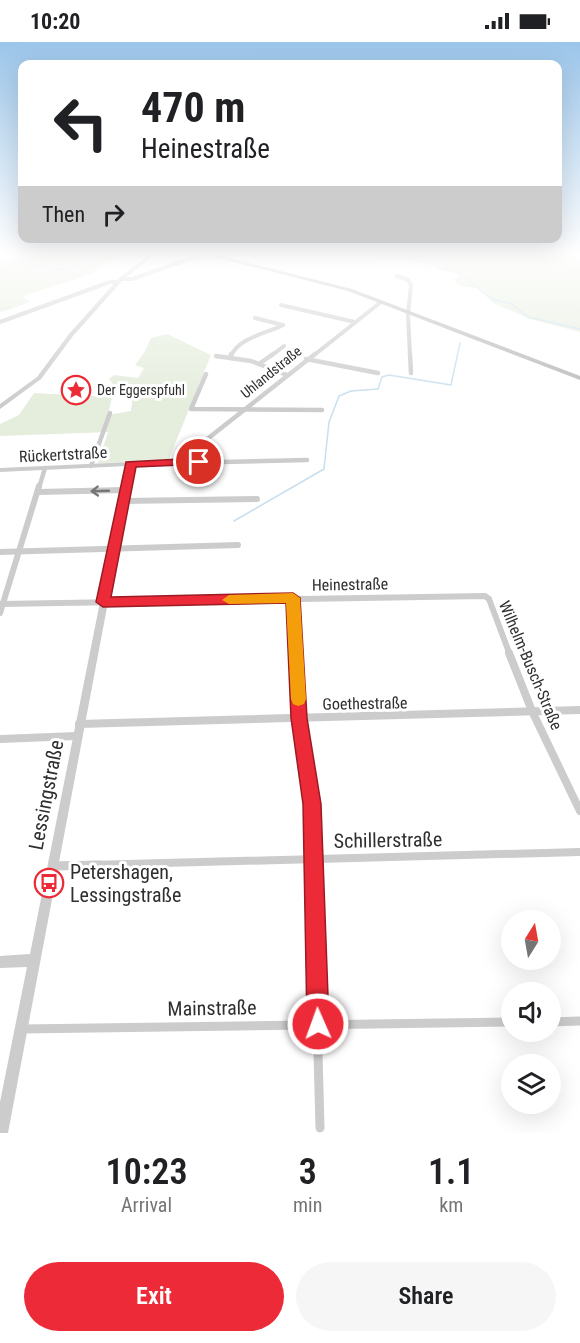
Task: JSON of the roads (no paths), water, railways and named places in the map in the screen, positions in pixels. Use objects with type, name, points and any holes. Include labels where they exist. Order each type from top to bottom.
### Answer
[{"type":"main road","points":[[378,301],[580,378]]},
{"type":"street","points":[[0,322],[58,301]]},
{"type":"street","points":[[0,406],[39,378],[61,348],[102,301]]},
{"type":"street","points":[[410,301],[411,373]]},
{"type":"street","name":"Uhlandstraße","points":[[178,462],[381,302]]},
{"type":"street","points":[[281,305],[355,321]]},
{"type":"street","points":[[230,358],[231,352],[237,345],[283,325],[255,318]]},
{"type":"street","points":[[259,364],[284,346]]},
{"type":"street","points":[[216,356],[259,364],[287,375]]},
{"type":"street","points":[[306,359],[378,373]]},
{"type":"street","points":[[206,374],[191,409],[193,410],[322,410]]},
{"type":"street","points":[[91,466],[110,412]]},
{"type":"street","name":"Rückertstraße","points":[[0,470],[178,462],[307,460]]},
{"type":"street","name":"Lessingstraße","points":[[1,1133],[130,464]]},
{"type":"street","points":[[0,612],[45,468]]},
{"type":"street","points":[[38,492],[125,490]]},
{"type":"street","points":[[123,501],[257,499]]},
{"type":"street","points":[[0,552],[238,545]]},
{"type":"street","name":"Heinestraße","points":[[1,604],[485,596]]},
{"type":"street","name":"Wilhelm-Busch-Straße","points":[[485,596],[489,599],[506,640],[532,712],[571,786],[580,811]]},
{"type":"street","points":[[293,598],[299,718],[312,804],[320,1128]]},
{"type":"street","name":"Goethestraße","points":[[79,724],[580,710]]},
{"type":"street","points":[[0,739],[76,736]]},
{"type":"street","name":"Schillerstraße","points":[[52,866],[580,852]]},
{"type":"street","points":[[0,962],[34,960]]},
{"type":"street","points":[[561,1022],[580,1021]]},
{"type":"street","name":"Mainstraße","points":[[21,1029],[501,1022]]},
{"type":"waterway","points":[[500,301],[512,304],[528,317],[580,329]]},
{"type":"waterway","points":[[234,521],[324,469],[329,422],[339,396],[351,391],[378,389],[382,377],[389,375],[451,385],[460,343]]},
{"type":"place","name":"Der Eggerspfuhl","points":[[76,390]]},
{"type":"place","name":"Petershagen, Lessingstraße","points":[[49,883]]}]
